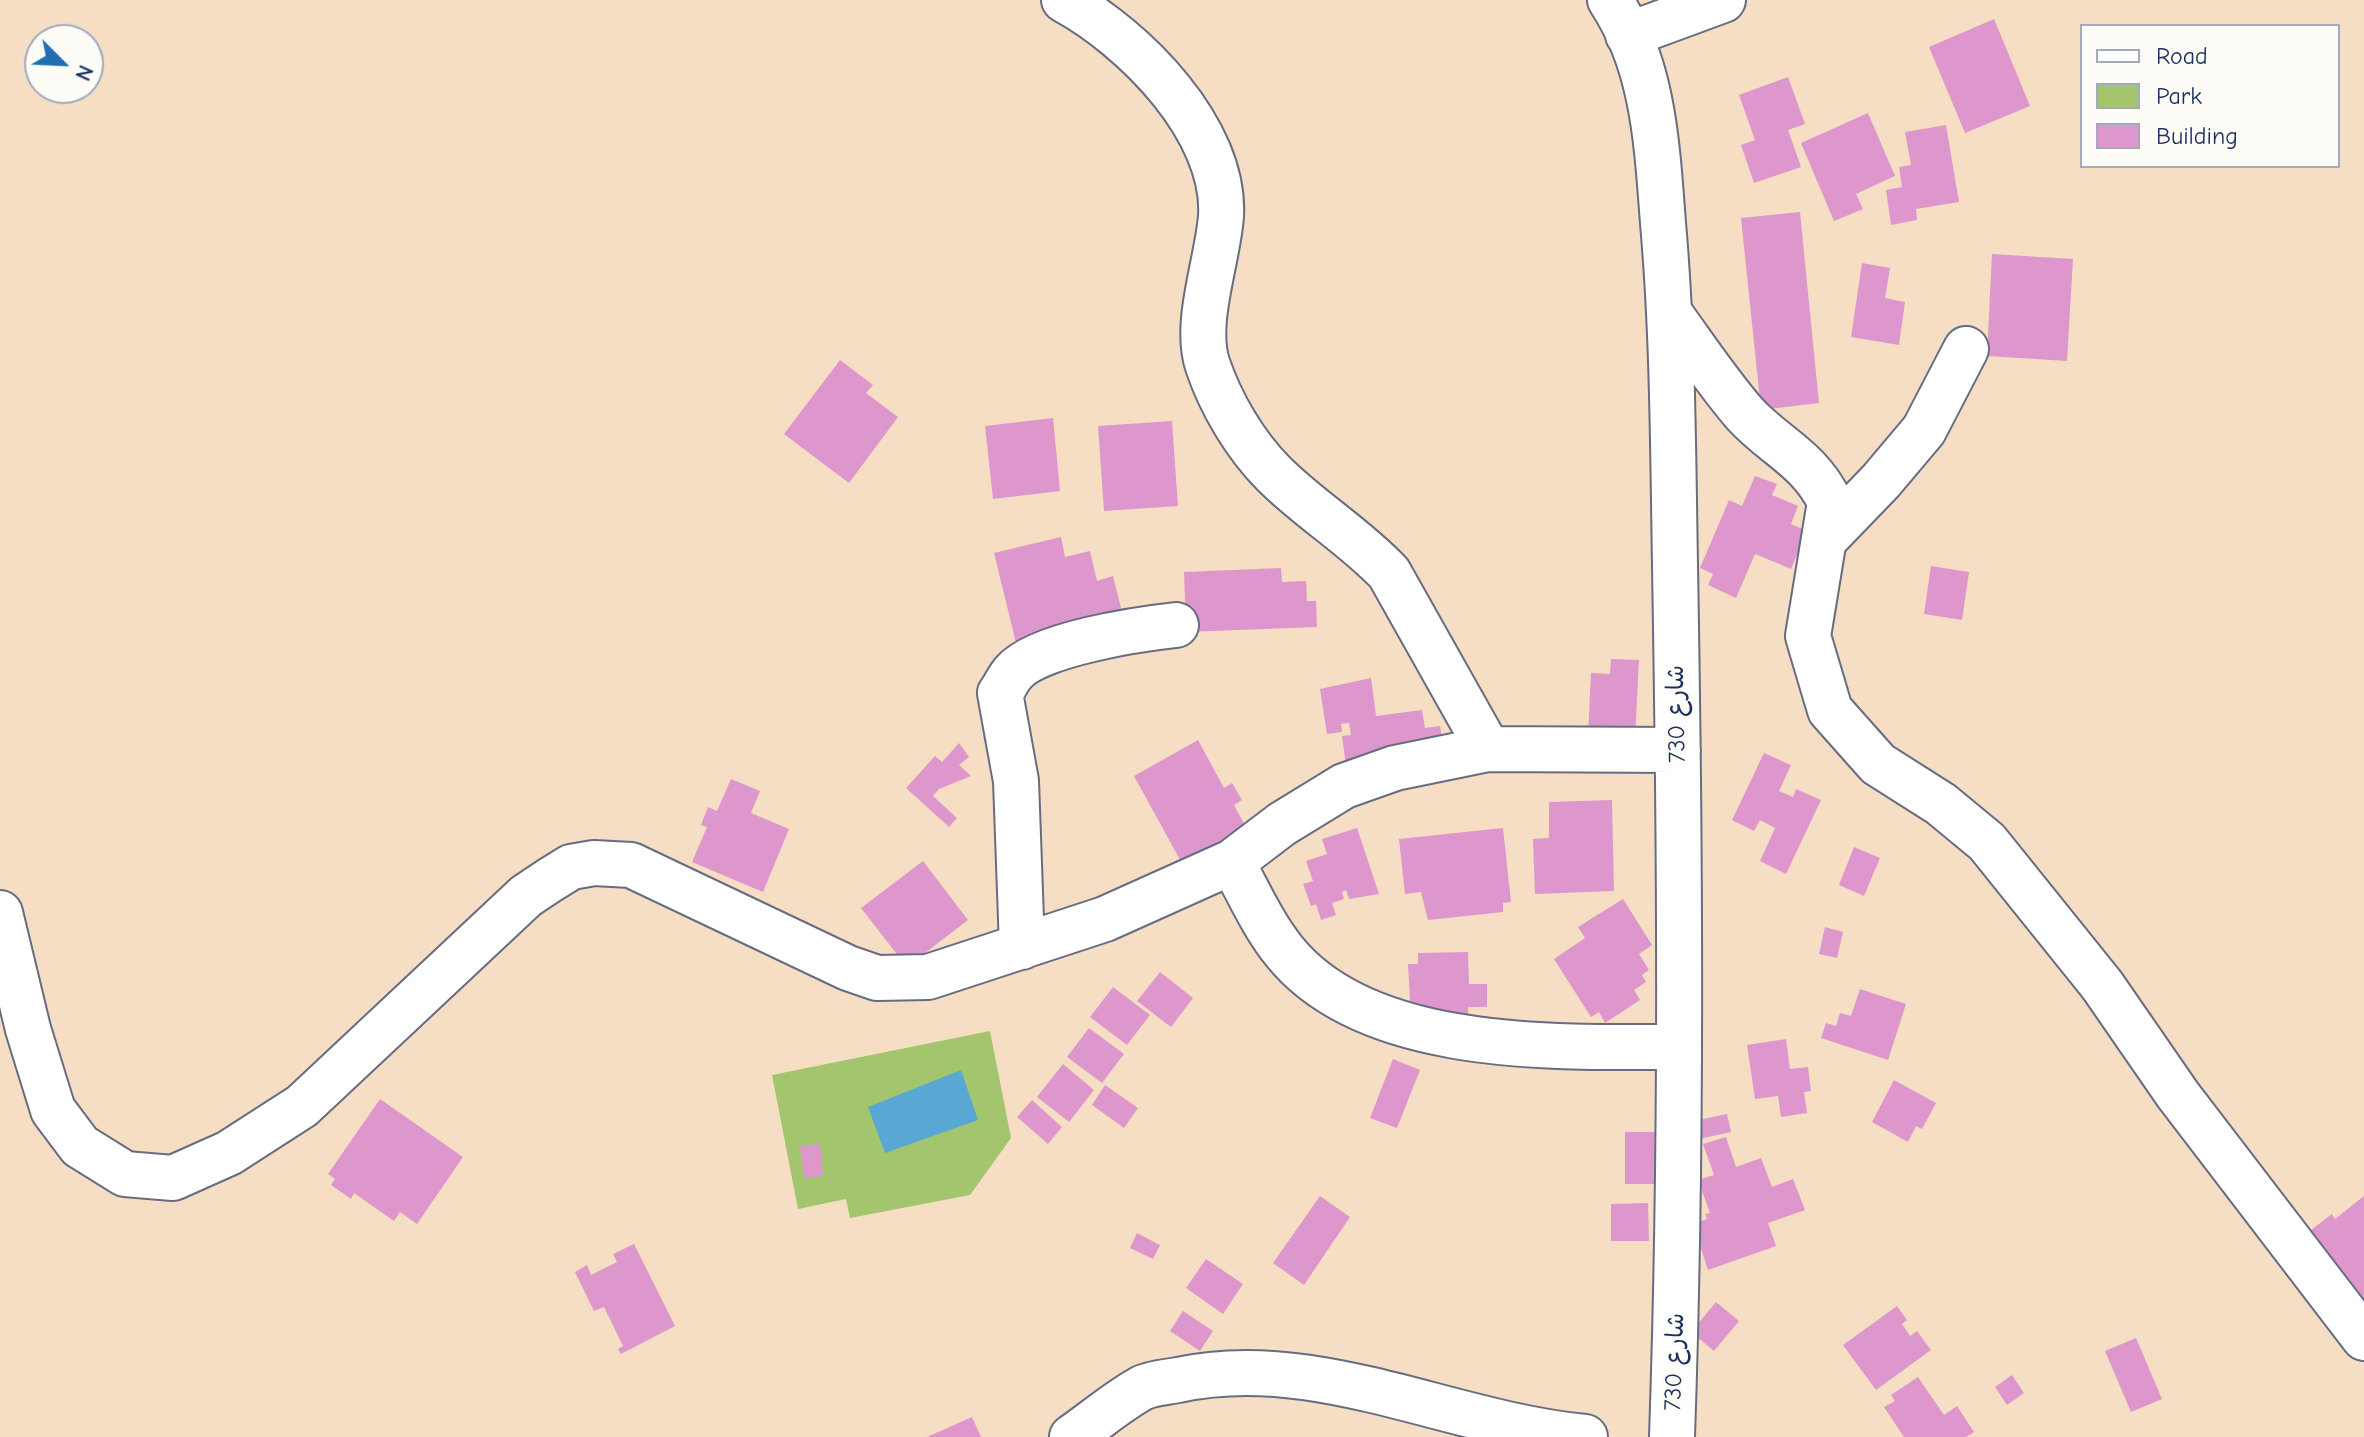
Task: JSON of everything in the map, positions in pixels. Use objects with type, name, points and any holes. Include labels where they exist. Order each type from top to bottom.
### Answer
[{"type":"street","points":[[1064,0],[1138,54],[1179,102],[1216,164],[1221,214],[1204,329],[1207,364],[1232,419],[1273,473],[1369,551],[1389,573],[1488,749]]},
{"type":"street","points":[[1619,18],[1723,0]]},
{"type":"street","name":"شارع 730","points":[[1619,18],[1646,77],[1654,129],[1671,315],[1678,750],[1680,1237],[1672,1437]]},
{"type":"street","points":[[1671,315],[1747,416],[1781,442],[1822,485],[1830,502],[1827,537],[1810,608],[1808,636],[1830,710],[1878,764],[1941,804],[1987,842],[2102,985],[2178,1095],[2364,1338]]},
{"type":"street","points":[[1827,537],[1924,430],[1966,349]]},
{"type":"street","points":[[1022,947],[1016,781],[1000,693],[1014,671],[1029,660],[1129,630],[1176,625]]},
{"type":"street","points":[[0,913],[28,1029],[53,1110],[80,1146],[125,1174],[173,1178],[229,1153],[302,1106],[479,944],[526,896],[571,867],[611,862],[631,865],[848,968],[877,978],[928,977],[1105,919],[1232,862],[1282,824],[1344,786],[1395,768],[1488,749],[1678,750]]},
{"type":"street","points":[[1232,862],[1283,950],[1301,969],[1322,987],[1391,1019],[1468,1039],[1547,1047],[1679,1047]]},
{"type":"street","points":[[1072,1437],[1144,1387],[1202,1375],[1256,1372],[1307,1377],[1502,1424],[1585,1437]]},
{"type":"green space","points":[[990,1031],[1011,1138],[970,1195],[850,1218],[846,1199],[798,1209],[772,1075]]},
{"type":"water","points":[[961,1070],[978,1120],[885,1153],[868,1107]]},
{"type":"building","points":[[1994,19],[2030,106],[1965,133],[1929,47]]},
{"type":"building","points":[[1788,77],[1805,124],[1788,130],[1801,167],[1754,183],[1741,145],[1755,140],[1739,95]]},
{"type":"building","points":[[1868,113],[1895,176],[1856,194],[1863,209],[1834,221],[1801,143]]},
{"type":"building","points":[[1946,125],[1959,202],[1916,209],[1917,220],[1891,225],[1886,190],[1902,187],[1899,167],[1911,165],[1905,132]]},
{"type":"building","points":[[1800,212],[1819,403],[1761,410],[1741,218]]},
{"type":"building","points":[[1992,254],[2073,259],[2067,361],[1987,356]]},
{"type":"building","points":[[1862,263],[1890,268],[1885,298],[1905,302],[1899,345],[1851,337]]},
{"type":"building","points":[[840,360],[873,385],[866,393],[898,417],[849,483],[784,434]]},
{"type":"building","points":[[1053,418],[1060,491],[993,499],[985,426]]},
{"type":"building","points":[[1172,421],[1178,506],[1104,511],[1098,426]]},
{"type":"building","points":[[1755,476],[1777,484],[1772,495],[1798,506],[1791,524],[1807,531],[1791,569],[1755,554],[1736,598],[1708,585],[1713,574],[1700,568],[1729,500],[1742,506]]},
{"type":"building","points":[[1061,537],[1065,557],[1090,551],[1097,581],[1113,576],[1123,616],[1016,643],[994,553]]},
{"type":"building","points":[[1931,566],[1969,572],[1962,620],[1924,614]]},
{"type":"building","points":[[1281,568],[1282,582],[1306,581],[1307,601],[1316,601],[1317,627],[1186,632],[1184,572]]},
{"type":"building","points":[[1611,659],[1639,660],[1635,738],[1588,736],[1591,673],[1610,674]]},
{"type":"building","points":[[1371,678],[1376,716],[1422,710],[1425,728],[1440,726],[1444,752],[1346,766],[1342,736],[1351,735],[1349,723],[1341,724],[1342,732],[1327,734],[1320,689]]},
{"type":"building","points":[[1198,740],[1224,788],[1232,783],[1242,800],[1234,805],[1248,831],[1184,867],[1134,776]]},
{"type":"building","points":[[959,743],[969,757],[959,765],[971,776],[939,789],[933,796],[957,818],[949,827],[906,788],[935,756],[942,762]]},
{"type":"building","points":[[1764,753],[1791,765],[1779,791],[1793,797],[1796,789],[1821,800],[1786,874],[1760,861],[1775,828],[1760,820],[1754,831],[1732,820]]},
{"type":"building","points":[[731,779],[760,791],[751,813],[789,829],[763,892],[692,862],[707,827],[701,825],[708,807],[717,811]]},
{"type":"building","points":[[1612,800],[1614,891],[1535,894],[1533,839],[1549,838],[1549,802]]},
{"type":"building","points":[[1357,828],[1379,894],[1349,899],[1346,890],[1342,892],[1344,899],[1332,903],[1336,915],[1321,920],[1316,904],[1311,906],[1303,884],[1313,881],[1306,861],[1327,854],[1322,839]]},
{"type":"building","points":[[1503,828],[1511,902],[1503,903],[1503,912],[1428,920],[1421,892],[1405,894],[1399,839]]},
{"type":"building","points":[[1854,847],[1880,858],[1864,896],[1839,885]]},
{"type":"building","points":[[923,861],[968,920],[907,967],[861,908]]},
{"type":"building","points":[[1623,899],[1652,945],[1639,954],[1649,970],[1642,975],[1646,982],[1634,990],[1640,1000],[1605,1023],[1599,1012],[1591,1017],[1554,959],[1585,938],[1578,927]]},
{"type":"building","points":[[1825,927],[1843,932],[1837,958],[1819,954]]},
{"type":"building","points":[[1468,952],[1469,984],[1487,984],[1487,1007],[1468,1007],[1468,1022],[1411,1018],[1408,964],[1418,964],[1418,953]]},
{"type":"building","points":[[1160,972],[1193,998],[1171,1027],[1137,1001]]},
{"type":"building","points":[[1113,987],[1150,1015],[1127,1045],[1090,1017]]},
{"type":"building","points":[[1860,989],[1906,1004],[1888,1060],[1821,1038],[1826,1023],[1836,1026],[1840,1013],[1851,1016]]},
{"type":"building","points":[[1089,1028],[1124,1054],[1102,1083],[1067,1057]]},
{"type":"building","points":[[1786,1039],[1790,1069],[1808,1067],[1811,1091],[1804,1092],[1807,1113],[1781,1117],[1778,1096],[1755,1099],[1747,1045]]},
{"type":"building","points":[[1393,1059],[1420,1070],[1397,1128],[1370,1118]]},
{"type":"building","points":[[1063,1064],[1094,1090],[1069,1122],[1037,1097]]},
{"type":"building","points":[[1894,1080],[1936,1103],[1922,1129],[1916,1126],[1908,1142],[1872,1122]]},
{"type":"building","points":[[1105,1085],[1138,1108],[1124,1128],[1092,1105]]},
{"type":"building","points":[[380,1099],[463,1157],[417,1224],[400,1212],[394,1221],[354,1193],[351,1199],[331,1185],[335,1179],[328,1174]]},
{"type":"building","points":[[1032,1100],[1062,1127],[1048,1144],[1017,1117]]},
{"type":"building","points":[[1727,1114],[1731,1132],[1699,1139],[1694,1121]]},
{"type":"building","points":[[1625,1132],[1656,1132],[1656,1184],[1625,1184]]},
{"type":"building","points":[[1726,1137],[1736,1167],[1761,1158],[1772,1187],[1793,1179],[1805,1210],[1768,1223],[1776,1246],[1708,1270],[1693,1224],[1707,1219],[1705,1214],[1710,1213],[1698,1180],[1714,1175],[1703,1144]]},
{"type":"building","points":[[820,1144],[823,1176],[804,1178],[800,1146]]},
{"type":"building","points":[[1320,1196],[1350,1217],[1304,1285],[1273,1263]]},
{"type":"building","points":[[2364,1196],[2364,1299],[2311,1230],[2332,1214],[2335,1219]]},
{"type":"building","points":[[1648,1203],[1649,1241],[1611,1241],[1611,1204]]},
{"type":"building","points":[[1137,1233],[1160,1245],[1153,1259],[1130,1248]]},
{"type":"building","points":[[634,1244],[675,1326],[621,1354],[618,1349],[623,1346],[604,1307],[594,1311],[575,1272],[587,1265],[591,1275],[617,1262],[613,1254]]},
{"type":"building","points":[[1206,1259],[1243,1284],[1223,1314],[1186,1288]]},
{"type":"building","points":[[1716,1302],[1739,1321],[1714,1351],[1691,1332]]},
{"type":"building","points":[[1897,1306],[1907,1320],[1902,1324],[1910,1336],[1917,1331],[1931,1350],[1876,1390],[1843,1345]]},
{"type":"building","points":[[1183,1311],[1213,1331],[1200,1351],[1170,1331]]},
{"type":"building","points":[[2136,1338],[2162,1399],[2131,1412],[2105,1351]]},
{"type":"building","points":[[2012,1375],[2024,1393],[2007,1405],[1995,1387]]},
{"type":"building","points":[[1918,1377],[1944,1415],[1957,1406],[1974,1432],[1966,1437],[1904,1437],[1884,1407],[1895,1401],[1891,1395]]},
{"type":"building","points":[[972,1417],[981,1437],[927,1437]]}]
